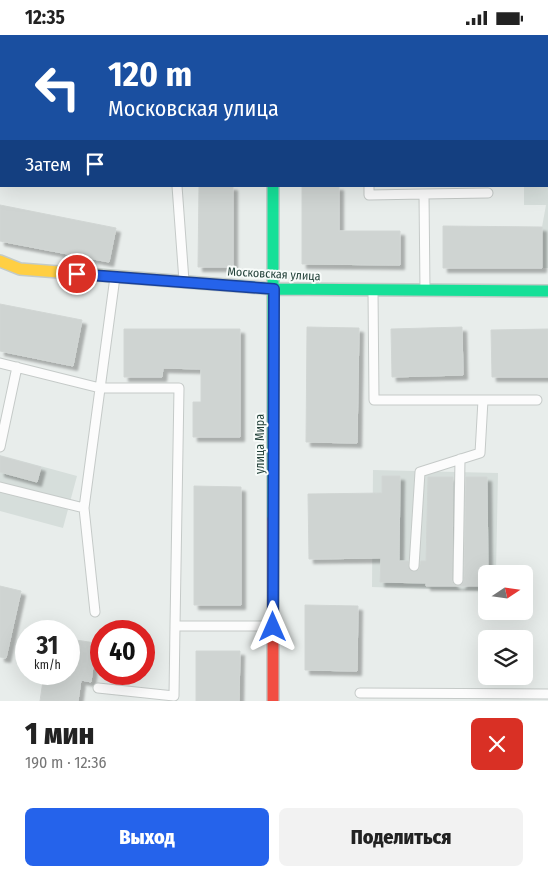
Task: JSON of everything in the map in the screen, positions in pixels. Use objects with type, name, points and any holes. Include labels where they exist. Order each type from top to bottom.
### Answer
[{"type":"street","name":"улица Мира","points":[[273,187],[273,701]]},
{"type":"street","name":"Московская улица","points":[[0,261],[20,269],[274,289],[548,291]]},
{"type":"lane","points":[[177,187],[184,282]]},
{"type":"lane","points":[[369,187],[369,195],[488,193]]},
{"type":"lane","points":[[424,194],[425,290]]},
{"type":"lane","points":[[95,612],[84,508],[115,277]]},
{"type":"lane","points":[[373,290],[374,400],[537,399]]},
{"type":"lane","points":[[0,363],[100,389],[179,388],[174,696],[98,688]]},
{"type":"lane","points":[[0,447],[17,367]]},
{"type":"lane","points":[[414,566],[420,471],[480,453],[483,400]]},
{"type":"lane","points":[[458,580],[460,459]]},
{"type":"lane","points":[[0,487],[84,508]]},
{"type":"lane","points":[[176,626],[273,627]]},
{"type":"lane","points":[[360,693],[548,694]]},
{"type":"shaded area","points":[[524,187],[548,187],[548,268],[542,268],[542,227],[546,205],[524,205]]},
{"type":"shaded area","points":[[0,455],[77,476],[63,528],[0,511]]},
{"type":"shaded area","points":[[373,470],[498,473],[496,565],[478,565],[478,591],[372,587]]},
{"type":"building","points":[[199,187],[233,187],[233,267],[198,267]]},
{"type":"building","points":[[302,187],[339,187],[339,231],[400,231],[400,265],[302,264]]},
{"type":"building","points":[[0,205],[116,228],[109,262],[0,241]]},
{"type":"building","points":[[443,226],[542,227],[542,268],[443,268]]},
{"type":"building","points":[[0,304],[82,320],[73,366],[0,351]]},
{"type":"building","points":[[307,327],[359,328],[357,443],[306,442]]},
{"type":"building","points":[[462,327],[463,375],[392,377],[391,329]]},
{"type":"building","points":[[124,329],[240,329],[240,437],[193,437],[193,402],[201,402],[201,369],[163,368],[162,377],[124,377]]},
{"type":"building","points":[[548,329],[548,377],[492,377],[491,330]]},
{"type":"building","points":[[0,456],[41,467],[37,482],[0,472]]},
{"type":"building","points":[[382,476],[400,476],[399,561],[408,561],[409,569],[414,572],[419,569],[421,561],[426,561],[428,477],[453,477],[452,580],[457,586],[426,586],[426,583],[380,582],[381,558],[309,559],[308,494],[382,493]]},
{"type":"building","points":[[466,477],[487,477],[488,565],[478,565],[478,586],[457,586],[461,585],[464,580]]},
{"type":"building","points":[[194,486],[241,487],[241,605],[194,605]]},
{"type":"building","points":[[0,586],[21,591],[6,658],[0,657]]},
{"type":"building","points":[[305,605],[358,606],[357,671],[305,670]]},
{"type":"building","points":[[80,641],[90,642],[90,682],[81,680],[78,701],[40,701],[42,685],[80,685]]},
{"type":"building","points":[[196,651],[240,651],[239,701],[196,701]]},
{"type":"traffic: fast","points":[[273,187],[273,519]]},
{"type":"traffic: fast","points":[[238,286],[274,289],[548,291]]},
{"type":"traffic: slow","points":[[0,261],[20,269],[238,286]]},
{"type":"traffic: jam","points":[[273,519],[273,701]]},
{"type":"route","points":[[77,274],[274,289],[273,627]]}]
